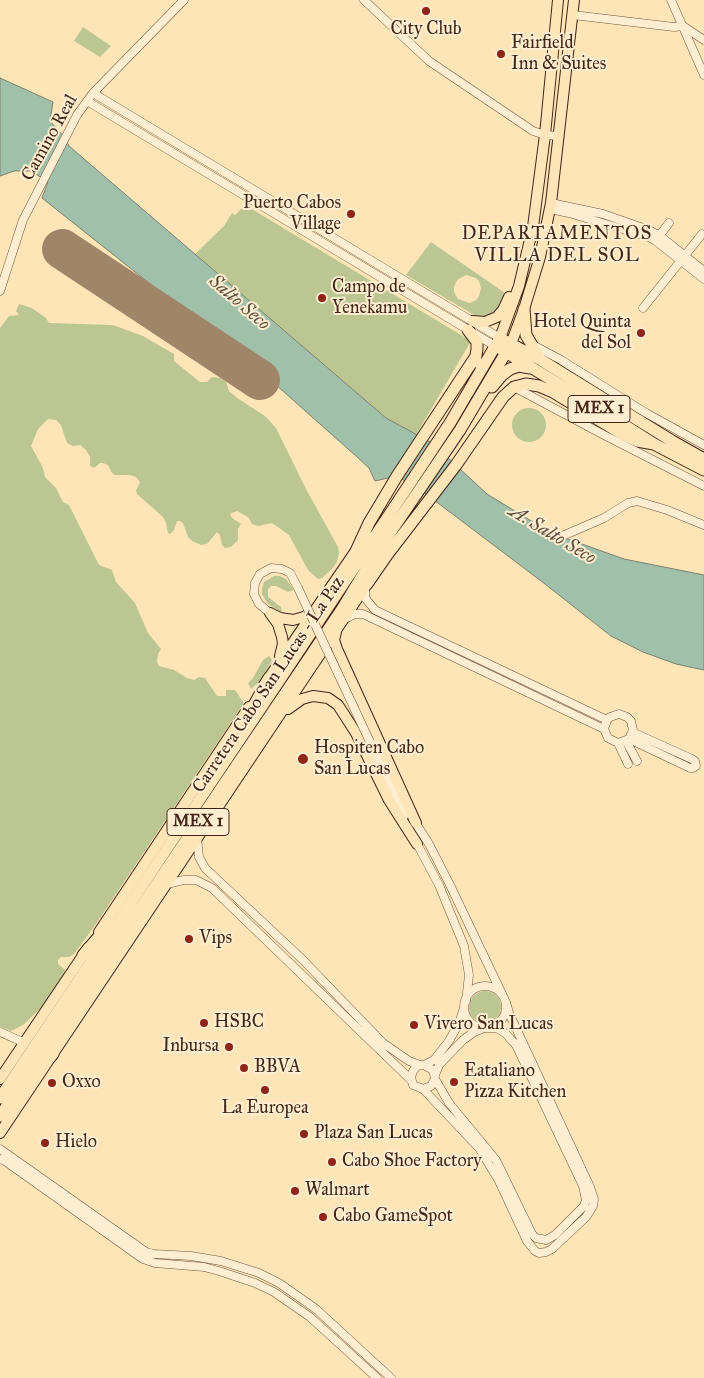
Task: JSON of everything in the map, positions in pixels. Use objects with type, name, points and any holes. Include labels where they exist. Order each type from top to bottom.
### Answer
[{"type":"highway","points":[[524,309],[525,328],[538,365]]},
{"type":"highway","points":[[459,408],[467,390],[476,356],[477,342],[470,325]]},
{"type":"highway","name":"MEX 1","points":[[497,342],[704,459]]},
{"type":"highway","name":"Carretera Cabo San Lucas - La Paz","points":[[458,424],[459,408],[497,342]]},
{"type":"highway","name":"Carretera Cabo San Lucas - La Paz","points":[[0,1098],[218,772],[387,524],[458,424],[508,348]]},
{"type":"highway","points":[[357,550],[369,523],[397,476],[476,356]]},
{"type":"highway","name":"MEX 1","points":[[458,424],[505,372],[520,366],[538,365],[576,394],[654,444],[704,470]]},
{"type":"highway","points":[[366,586],[403,534],[450,474],[503,397],[514,387],[526,384],[540,386],[554,392],[622,434],[654,444]]},
{"type":"highway","points":[[357,550],[387,524]]},
{"type":"highway","name":"Carretera Cabo San Lucas - La Paz","points":[[0,1116],[342,609],[374,558],[387,524]]},
{"type":"highway","points":[[366,586],[374,558]]},
{"type":"highway","points":[[279,716],[300,669]]},
{"type":"highway","points":[[218,772],[268,678]]},
{"type":"highway","points":[[83,955],[144,883]]},
{"type":"highway","points":[[0,1116],[53,1054]]},
{"type":"main road","points":[[497,342],[519,286],[527,256],[545,135],[558,0]]},
{"type":"main road","points":[[508,348],[524,309],[540,257],[551,206],[574,0]]},
{"type":"main road","points":[[470,325],[488,322],[504,310],[521,260],[536,202]]},
{"type":"main road","points":[[0,1079],[268,678],[357,550]]},
{"type":"main road","points":[[0,1133],[366,586]]},
{"type":"main road","points":[[270,613],[280,618],[293,620],[304,617],[315,609]]},
{"type":"main road","points":[[270,613],[280,628],[282,639],[282,651],[276,667]]},
{"type":"main road","points":[[340,624],[334,640],[337,649],[416,823]]},
{"type":"main road","points":[[279,716],[296,702],[307,697],[323,696],[334,701],[347,717],[389,800],[417,844]]},
{"type":"street","name":"Camino Real","points":[[0,291],[23,220],[69,130],[87,101],[184,0]]},
{"type":"street","points":[[364,0],[428,61],[533,131],[545,135],[559,136]]},
{"type":"street","points":[[671,0],[704,75]]},
{"type":"street","points":[[573,16],[674,27],[683,26],[704,40]]},
{"type":"street","points":[[93,93],[497,342]]},
{"type":"street","points":[[87,101],[470,325]]},
{"type":"street","points":[[551,206],[649,237],[658,238],[704,279]]},
{"type":"street","points":[[658,238],[669,223]]},
{"type":"street","points":[[643,308],[702,234]]},
{"type":"street","points":[[682,258],[704,271]]},
{"type":"street","points":[[530,344],[561,360],[667,425],[704,445]]},
{"type":"street","points":[[514,387],[704,486]]},
{"type":"street","points":[[560,538],[604,518],[628,503],[637,501],[704,524]]},
{"type":"street","points":[[270,613],[258,604],[254,594],[254,583],[260,574],[271,568],[282,569],[290,573],[298,588],[417,844],[442,893],[464,946],[469,975],[465,1003],[459,1023],[449,1041],[434,1060],[412,1071],[411,1080]]},
{"type":"street","points":[[366,586],[365,598],[375,610],[604,729],[608,738],[618,743],[632,762],[629,737],[632,725],[631,720],[623,715],[614,715],[607,720],[604,729]]},
{"type":"street","points":[[340,624],[352,614],[362,613],[569,701],[607,720]]},
{"type":"street","points":[[565,710],[569,701]]},
{"type":"street","points":[[618,743],[629,737],[692,759],[695,761],[696,766],[690,768],[629,737]]},
{"type":"street","points":[[167,884],[190,879],[206,884],[246,919],[415,1086],[423,1089],[466,1133],[485,1156],[526,1241],[535,1251],[539,1253],[546,1252],[552,1249],[586,1217],[593,1206],[594,1199],[504,999],[450,885],[416,823],[392,788]]},
{"type":"street","points":[[197,838],[200,857],[205,868],[314,971],[383,1043],[409,1061],[432,1068],[435,1077],[449,1103],[496,1160],[532,1234],[536,1238],[546,1240],[555,1235],[584,1206],[586,1200],[583,1186],[516,1045],[505,1033],[497,1028],[487,1028],[478,1027],[470,1021],[466,1014],[465,1003],[471,992],[483,987],[493,988],[504,999],[506,1011],[502,1020],[496,1026],[487,1028],[474,1032],[466,1038],[440,1065],[435,1077],[431,1086],[423,1089]]},
{"type":"street","points":[[282,956],[289,956],[305,970],[314,971]]},
{"type":"street","points":[[0,1032],[25,1043]]},
{"type":"street","points":[[0,1149],[146,1252],[221,1261],[259,1273],[279,1283],[316,1309],[391,1378]]},
{"type":"street","points":[[0,1159],[143,1259],[154,1263],[212,1269],[248,1280],[274,1292],[310,1316],[377,1378]]},
{"type":"shaded area","points":[[83,27],[111,46],[100,57],[74,41]]},
{"type":"shaded area","name":"Campo de Yenekamu","points":[[245,205],[471,341],[416,435],[386,418],[195,254],[224,226],[232,213],[235,215]]},
{"type":"shaded area","points":[[431,242],[505,293],[498,310],[490,316],[482,318],[406,275]],"holes":[[[466,275],[476,278],[481,288],[476,300],[470,303],[458,299],[454,292],[457,280]]]},
{"type":"shaded area","points":[[19,304],[32,308],[46,318],[49,323],[113,325],[143,336],[174,354],[174,361],[200,382],[207,382],[212,377],[221,378],[226,382],[229,391],[265,416],[276,428],[306,489],[338,547],[339,553],[337,562],[332,569],[322,578],[318,579],[308,570],[289,535],[272,523],[258,526],[252,524],[248,517],[237,511],[230,514],[232,518],[241,524],[238,529],[238,540],[231,547],[225,548],[222,545],[220,535],[217,532],[207,544],[201,545],[192,541],[188,537],[183,523],[180,521],[177,521],[174,530],[170,534],[163,517],[137,494],[136,491],[140,482],[136,477],[115,475],[108,465],[103,463],[94,468],[90,466],[90,457],[86,450],[80,445],[73,446],[67,443],[61,425],[56,420],[48,419],[38,429],[31,446],[43,468],[45,477],[56,488],[63,502],[69,505],[99,565],[112,570],[116,582],[135,603],[148,633],[161,649],[157,662],[159,666],[174,670],[194,680],[199,677],[205,678],[217,696],[226,696],[226,690],[235,690],[244,703],[91,931],[74,954],[69,957],[61,957],[58,960],[58,964],[65,970],[65,974],[45,1004],[23,1025],[11,1031],[0,1027],[0,328],[9,316],[19,315],[16,311]]},
{"type":"shaded area","points":[[529,408],[536,409],[541,413],[545,418],[545,432],[541,437],[536,441],[529,442],[522,441],[517,437],[513,432],[512,425],[513,418],[517,413],[522,409]]},
{"type":"shaded area","points":[[274,576],[286,579],[294,590],[288,592],[276,586],[271,586],[268,589],[268,597],[281,607],[282,613],[267,603],[262,594],[264,582]]},
{"type":"shaded area","points":[[269,656],[272,660],[260,681],[251,689],[248,683],[263,660]]},
{"type":"shaded area","points":[[485,991],[491,992],[496,996],[500,1001],[500,1013],[496,1018],[491,1022],[485,1023],[479,1022],[474,1018],[470,1013],[469,1007],[470,1001],[474,996],[479,992]]},
{"type":"water","points":[[0,78],[53,102],[50,121],[65,138],[69,146],[386,418],[432,443],[487,494],[551,533],[624,559],[704,575],[704,670],[676,664],[643,652],[611,636],[430,497],[397,476],[375,481],[369,468],[266,376],[42,198],[48,182],[31,171],[14,171],[0,176]]},
{"type":"runway","points":[[62,249],[260,380]]},
{"type":"place","name":"City Club","points":[[426,11]]},
{"type":"place","name":"Fairfield Inn & Suites","points":[[501,54]]},
{"type":"place","name":"Puerto Cabos Village","points":[[351,214]]},
{"type":"place","name":"Campo de Yenekamu","points":[[322,298]]},
{"type":"place","name":"Hotel Quinta del Sol","points":[[641,333]]},
{"type":"place","name":"Hospiten Cabo San Lucas","points":[[303,759]]},
{"type":"place","name":"Vips","points":[[189,939]]},
{"type":"place","name":"HSBC","points":[[204,1023]]},
{"type":"place","name":"Vivero San Lucas","points":[[414,1025]]},
{"type":"place","name":"Inbursa","points":[[229,1047]]},
{"type":"place","name":"BBVA","points":[[244,1068]]},
{"type":"place","name":"Eataliano Pizza Kitchen","points":[[454,1082]]},
{"type":"place","name":"Oxxo","points":[[52,1083]]},
{"type":"place","name":"La Europea","points":[[265,1090]]},
{"type":"place","name":"Plaza San Lucas","points":[[304,1134]]},
{"type":"place","name":"Hielo","points":[[45,1143]]},
{"type":"place","name":"Cabo Shoe Factory","points":[[332,1162]]},
{"type":"place","name":"Walmart","points":[[295,1191]]},
{"type":"place","name":"Cabo GameSpot","points":[[323,1217]]},
{"type":"district","name":"DEPARTAMENTOS VILLA DEL SOL","points":[[557,245]]},
{"type":"water label","name":"Salto Seco","points":[[239,303]]},
{"type":"water label","name":"A. Salto Seco","points":[[552,535]]}]
